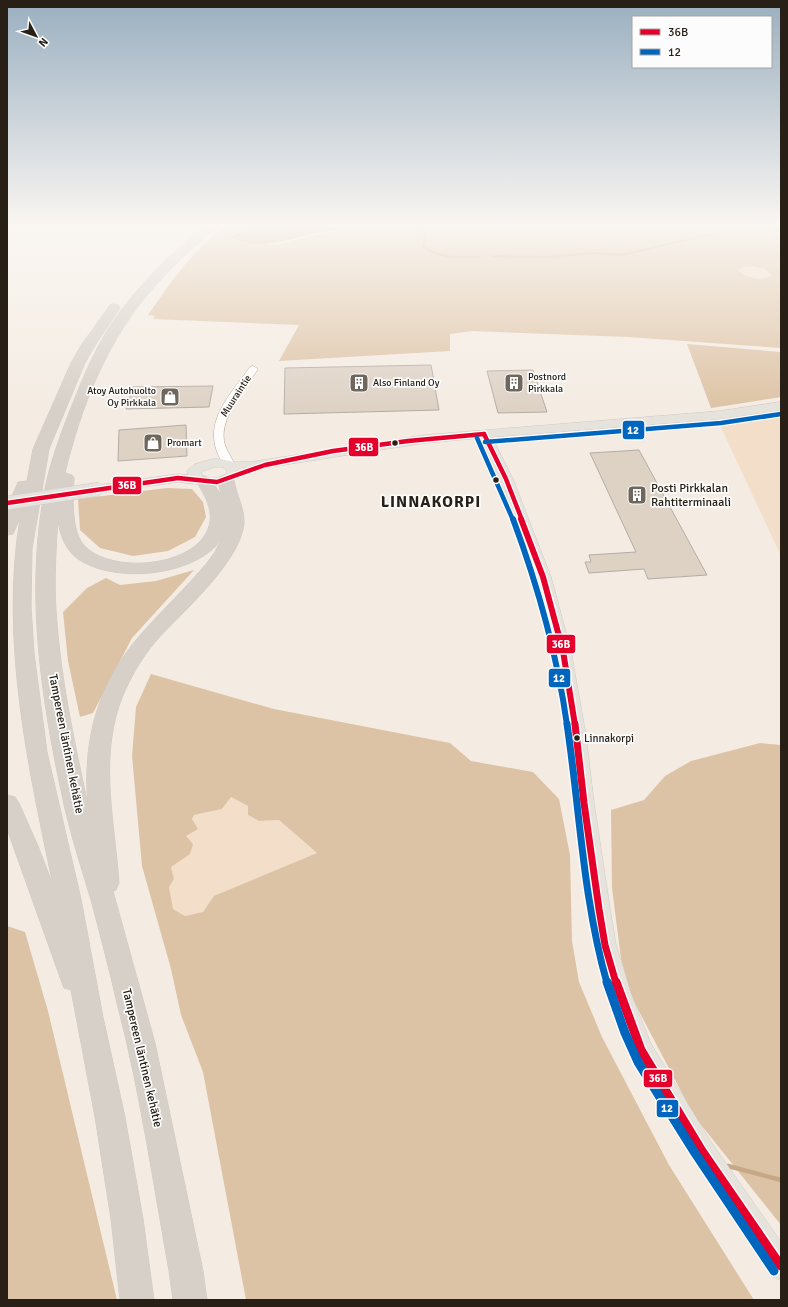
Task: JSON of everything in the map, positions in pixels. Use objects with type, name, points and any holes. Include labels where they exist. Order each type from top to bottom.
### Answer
[{"type":"highway","points":[[7,530],[29,470],[41,448],[78,363],[92,339],[124,295],[132,287]]},
{"type":"highway","name":"Tampereen läntinen kehätie","points":[[147,287],[119,323],[106,344],[82,396],[63,452],[56,476],[46,553],[45,603],[48,649],[54,695],[77,809],[108,914],[144,1054],[190,1300]]},
{"type":"highway","points":[[41,448],[23,550],[22,606],[24,653],[29,699],[36,752],[68,899],[89,1017],[110,1118],[127,1219],[137,1300]]},
{"type":"highway","points":[[63,452],[66,473],[65,502],[67,520],[75,546],[86,556],[117,567],[139,568],[172,563],[198,551],[211,540],[218,527],[219,520],[216,501],[202,473]]},
{"type":"highway","points":[[108,914],[106,857],[99,815],[96,776],[101,732],[105,717],[119,680],[132,660],[166,618],[214,567],[230,542],[235,524],[229,472]]},
{"type":"highway","points":[[7,803],[21,830],[37,872],[63,952],[89,1017]]},
{"type":"main road","points":[[202,473],[214,482],[229,472],[248,470],[283,461],[396,443],[484,434],[720,415],[781,406]]},
{"type":"main road","points":[[484,434],[506,479],[543,577],[563,651],[577,736],[584,803],[599,909],[605,945],[619,994],[641,1050],[702,1151],[781,1266]]},
{"type":"main road","points":[[7,503],[144,482],[186,478],[202,473],[218,462],[229,472]]},
{"type":"street","name":"Muuraintie","points":[[229,472],[220,447],[219,435],[222,415],[253,369]]},
{"type":"street","points":[[202,473],[217,455],[216,451],[220,447]]},
{"type":"shaded area","points":[[168,287],[781,287],[781,348],[628,337],[472,331],[450,334],[450,351],[279,361],[299,325],[153,319],[155,316],[148,315]]},
{"type":"shaded area","points":[[687,344],[781,352],[781,397],[711,408]]},
{"type":"shaded area","points":[[781,415],[781,556],[718,421]]},
{"type":"shaded area","points":[[167,488],[192,489],[203,502],[206,517],[195,537],[168,551],[133,556],[100,548],[80,530],[78,499]]},
{"type":"shaded area","points":[[194,570],[132,638],[93,713],[80,717],[68,661],[63,612],[87,588],[106,578],[120,585],[156,581]]},
{"type":"shaded area","points":[[151,674],[274,709],[450,743],[471,761],[533,772],[559,799],[570,855],[572,941],[579,982],[602,1037],[669,1165],[754,1300],[246,1300],[203,1072],[181,1015],[171,969],[142,866],[132,756],[136,707]],"holes":[[[231,797],[248,806],[248,815],[259,821],[279,820],[317,853],[214,896],[203,912],[185,916],[173,909],[169,887],[174,879],[171,867],[190,854],[193,844],[186,836],[198,829],[192,819],[194,815],[222,809]]]},
{"type":"shaded area","points":[[760,743],[781,745],[781,1225],[694,1116],[632,998],[621,959],[612,888],[611,810],[644,800],[665,776],[691,761]]},
{"type":"shaded area","points":[[231,797],[248,806],[248,815],[259,821],[279,820],[317,853],[215,896],[203,912],[185,916],[173,909],[169,887],[174,879],[171,867],[194,815],[222,809]]},
{"type":"shaded area","points":[[7,926],[25,932],[48,1011],[117,1300],[7,1300]]},
{"type":"building","name":"Also Finland Oy","points":[[431,365],[439,410],[284,414],[285,368]]},
{"type":"building","name":"Postnord Pirkkala","points":[[533,370],[547,412],[498,413],[487,371]]},
{"type":"building","name":"Atoy Autohuolto Oy Pirkkala","points":[[213,386],[209,407],[126,409],[133,387]]},
{"type":"building","name":"Promart","points":[[186,425],[187,456],[118,461],[119,430]]},
{"type":"building","name":"Posti Pirkkalan Rahtiterminaali","points":[[639,450],[707,575],[648,579],[644,569],[589,573],[585,562],[591,562],[589,555],[636,552],[590,453]]},
{"type":"waterway","points":[[728,1166],[781,1180]]},
{"type":"transit line","name":"12","points":[[485,442],[721,423],[781,414]]},
{"type":"transit line","name":"36B","points":[[484,434],[506,479],[543,577],[563,651],[577,736],[584,803],[599,909],[605,945],[619,994],[641,1050],[702,1151],[781,1266]]},
{"type":"transit line","name":"36B","points":[[7,503],[178,478],[217,482],[265,465],[333,451],[408,441],[484,434]]},
{"type":"transit line","name":"12","points":[[477,438],[509,510],[536,584],[547,621],[563,698],[589,901],[602,965],[611,996],[628,1041],[638,1062],[695,1153],[774,1271]]},
{"type":"place","name":"Also Finland Oy","points":[[359,383]]},
{"type":"place","name":"Postnord Pirkkala","points":[[514,383]]},
{"type":"place","name":"Atoy Autohuolto Oy Pirkkala","points":[[170,397]]},
{"type":"place","name":"Promart","points":[[153,443]]},
{"type":"place","name":"Posti Pirkkalan Rahtiterminaali","points":[[637,495]]},
{"type":"place","name":"Linnakorpi","points":[[577,738]]},
{"type":"district","name":"LINNAKORPI","points":[[431,502]]}]
